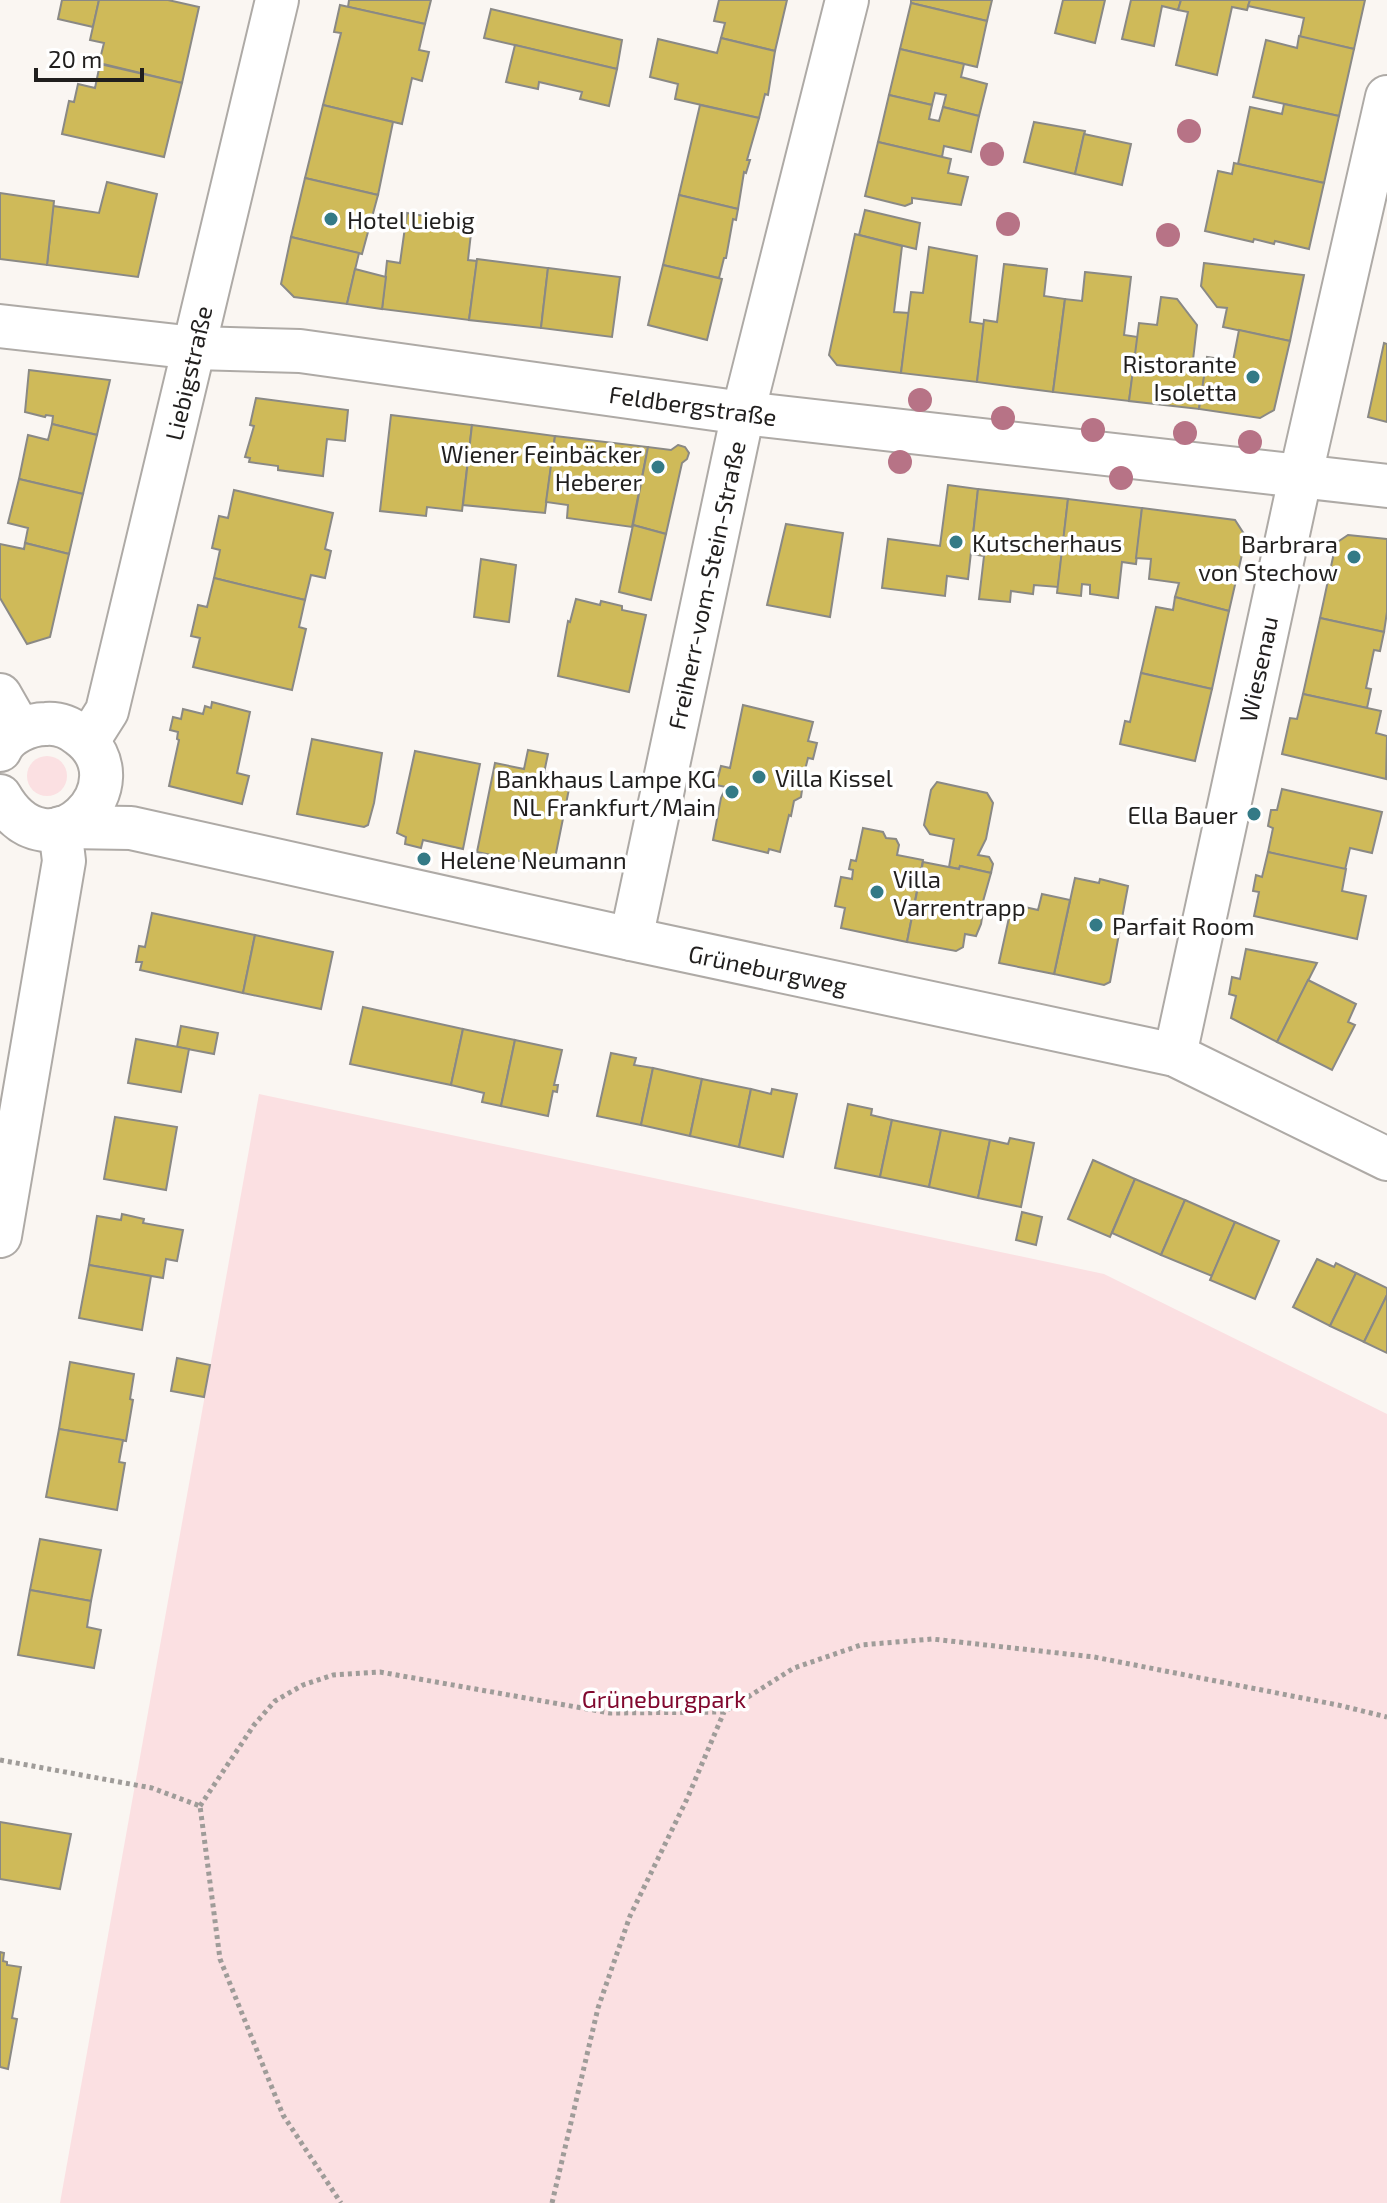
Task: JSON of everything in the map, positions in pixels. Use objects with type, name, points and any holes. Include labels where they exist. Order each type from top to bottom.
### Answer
[{"type":"street","name":"Liebigstraße","points":[[88,741],[107,711],[277,0]]},
{"type":"street","name":"Freiherr-vom-Stein-Straße","points":[[631,939],[743,413],[847,0]]},
{"type":"street","name":"Wiesenau","points":[[1175,1055],[1301,474],[1387,97]]},
{"type":"street","name":"Feldbergstraße","points":[[0,326],[195,348],[313,352],[743,413],[1387,486]]},
{"type":"street","points":[[0,1236],[64,861],[64,828],[89,810],[100,790],[103,769],[88,741],[67,726],[45,723],[7,725]]},
{"type":"street","points":[[100,790],[131,828]]},
{"type":"street","name":"Grüneburgweg","points":[[0,796],[10,813],[28,827],[50,830],[131,828],[1175,1055],[1387,1159]]},
{"type":"path","points":[[341,2203],[283,2115],[220,1959],[200,1806],[254,1725],[275,1701],[303,1685],[333,1675],[380,1672],[610,1713],[724,1712],[794,1668],[861,1645],[932,1639],[1094,1657],[1387,1717]]},
{"type":"path","points":[[552,2203],[598,2008],[630,1916],[687,1799],[724,1712]]},
{"type":"path","points":[[0,1760],[152,1788],[200,1806]]},
{"type":"green space","points":[[47,756],[61,762],[67,776],[61,790],[47,796],[33,790],[27,776],[33,762]]},
{"type":"green space","name":"Grüneburgpark","points":[[259,1094],[1104,1274],[1387,1414],[1387,2203],[60,2203]]},
{"type":"building","points":[[62,0],[99,0],[93,27],[58,19]]},
{"type":"building","points":[[99,0],[168,0],[199,7],[182,83],[99,63],[104,43],[90,40]]},
{"type":"building","points":[[349,0],[431,0],[425,24],[348,7]]},
{"type":"building","points":[[719,0],[787,0],[775,51],[721,38],[725,23],[714,21]]},
{"type":"building","points":[[911,0],[992,0],[987,21],[911,3]]},
{"type":"building","points":[[1063,0],[1105,0],[1095,43],[1055,33]]},
{"type":"building","points":[[1131,0],[1181,0],[1178,10],[1162,6],[1154,46],[1122,39]]},
{"type":"building","points":[[1181,0],[1250,0],[1247,10],[1232,7],[1217,75],[1176,65],[1188,12],[1178,10]]},
{"type":"building","points":[[1250,0],[1365,0],[1354,49],[1300,37],[1304,18],[1248,6]]},
{"type":"building","points":[[911,3],[987,21],[977,67],[900,49]]},
{"type":"building","points":[[340,5],[425,24],[419,50],[429,52],[422,81],[412,78],[402,124],[323,105],[341,33],[334,32]]},
{"type":"building","points":[[491,9],[622,40],[617,69],[484,38]]},
{"type":"building","points":[[1299,36],[1354,49],[1339,116],[1253,97],[1266,40],[1297,48]]},
{"type":"building","points":[[721,38],[775,51],[768,95],[765,94],[759,118],[675,99],[678,84],[650,77],[658,39],[717,53]]},
{"type":"building","points":[[515,45],[617,69],[609,106],[580,99],[582,92],[539,82],[538,89],[506,82]]},
{"type":"building","points":[[900,49],[964,64],[961,77],[987,84],[979,116],[943,107],[946,95],[935,93],[932,105],[889,95]]},
{"type":"building","points":[[100,64],[182,83],[164,157],[62,134],[69,101],[74,102],[78,84],[95,88]]},
{"type":"building","points":[[889,95],[932,105],[929,119],[939,121],[943,107],[979,116],[971,152],[944,146],[942,157],[878,142]]},
{"type":"building","points":[[1284,104],[1339,116],[1324,183],[1238,164],[1250,107],[1282,114]]},
{"type":"building","points":[[323,105],[393,122],[378,195],[305,178]]},
{"type":"building","points":[[700,105],[759,118],[747,160],[750,160],[744,172],[738,209],[679,195]]},
{"type":"building","points":[[1034,122],[1085,131],[1075,174],[1024,162]]},
{"type":"building","points":[[1084,134],[1131,144],[1122,185],[1075,174]]},
{"type":"building","points":[[878,142],[951,159],[948,173],[968,177],[961,205],[912,198],[912,203],[905,206],[865,196]]},
{"type":"building","points":[[1234,163],[1324,183],[1309,249],[1275,241],[1274,244],[1254,239],[1253,242],[1205,231],[1218,171],[1232,174]]},
{"type":"building","points":[[305,178],[378,195],[362,254],[291,237]]},
{"type":"building","points":[[107,182],[157,194],[138,277],[47,265],[53,206],[99,213]]},
{"type":"building","points":[[0,193],[54,201],[47,265],[0,259]]},
{"type":"building","points":[[679,195],[738,209],[719,278],[663,265]]},
{"type":"building","points":[[865,210],[920,223],[916,249],[859,235]]},
{"type":"building","points":[[407,213],[472,224],[468,260],[477,261],[469,320],[382,309],[387,261],[400,263]]},
{"type":"building","points":[[855,234],[902,246],[894,312],[909,313],[901,373],[837,365],[829,355]]},
{"type":"building","points":[[291,237],[359,253],[347,304],[294,297],[281,284]]},
{"type":"building","points":[[929,247],[977,256],[970,322],[984,324],[977,382],[901,373],[911,292],[923,293]]},
{"type":"building","points":[[477,259],[548,268],[541,328],[469,320]]},
{"type":"building","points":[[1204,263],[1304,275],[1290,341],[1223,327],[1227,308],[1217,307],[1201,286]]},
{"type":"building","points":[[1004,264],[1047,269],[1044,296],[1065,299],[1053,392],[977,382],[984,320],[997,322]]},
{"type":"building","points":[[663,265],[722,279],[707,340],[648,325]]},
{"type":"building","points":[[548,268],[620,277],[612,337],[541,328]]},
{"type":"building","points":[[355,269],[386,277],[382,309],[347,304]]},
{"type":"building","points":[[1085,272],[1131,277],[1124,335],[1138,337],[1129,401],[1053,392],[1065,299],[1082,301]]},
{"type":"building","points":[[1161,297],[1177,299],[1197,325],[1193,360],[1207,361],[1199,409],[1129,401],[1139,323],[1157,325]]},
{"type":"building","points":[[1239,330],[1290,341],[1274,410],[1260,418],[1199,409],[1207,357],[1233,361]]},
{"type":"building","points":[[1384,343],[1387,344],[1387,422],[1368,417]]},
{"type":"building","points":[[29,370],[110,380],[97,435],[52,424],[53,416],[25,412]]},
{"type":"building","points":[[256,398],[348,410],[345,441],[327,439],[323,476],[278,470],[278,466],[249,462],[250,458],[245,457],[254,426],[250,425]]},
{"type":"building","points":[[391,415],[472,425],[462,511],[427,507],[426,516],[380,511]]},
{"type":"building","points":[[52,424],[97,435],[83,494],[19,479],[28,435],[48,440]]},
{"type":"building","points":[[472,425],[555,436],[545,513],[463,505]]},
{"type":"building","points":[[555,436],[648,447],[632,527],[567,518],[568,505],[546,502]]},
{"type":"building","points":[[678,445],[685,447],[689,453],[682,463],[666,534],[633,525],[648,447],[671,450]]},
{"type":"building","points":[[19,479],[83,494],[69,554],[25,543],[28,528],[8,523]]},
{"type":"building","name":"Kutscherhaus","points":[[948,485],[978,489],[968,579],[947,576],[945,596],[882,588],[888,539],[940,546]]},
{"type":"building","points":[[978,489],[1068,499],[1058,587],[1034,585],[1033,594],[1011,591],[1010,602],[979,599],[984,556],[971,554]]},
{"type":"building","points":[[234,490],[333,513],[325,549],[331,551],[325,578],[311,575],[305,600],[214,578],[220,550],[212,548],[219,516],[228,518]]},
{"type":"building","points":[[1068,499],[1142,508],[1136,564],[1122,562],[1118,598],[1090,594],[1090,585],[1082,584],[1081,596],[1057,593]]},
{"type":"building","points":[[1142,508],[1235,520],[1246,537],[1229,611],[1175,597],[1179,583],[1149,579],[1151,559],[1136,558]]},
{"type":"building","points":[[786,524],[843,533],[830,617],[767,605]]},
{"type":"building","points":[[633,525],[666,534],[651,600],[619,592]]},
{"type":"building","points":[[1348,535],[1387,539],[1384,632],[1320,618],[1336,543]]},
{"type":"building","points":[[25,543],[69,554],[50,637],[27,644],[0,598],[0,544],[24,549]]},
{"type":"building","points":[[481,559],[516,565],[509,622],[474,617]]},
{"type":"building","points":[[214,578],[305,600],[299,627],[306,629],[292,690],[193,667],[200,638],[191,636],[198,605],[207,607]]},
{"type":"building","points":[[1175,597],[1229,611],[1212,689],[1141,673],[1156,607],[1173,610]]},
{"type":"building","points":[[576,599],[600,605],[601,601],[646,615],[629,692],[558,676],[568,621]]},
{"type":"building","points":[[1320,618],[1384,632],[1380,651],[1374,650],[1366,688],[1371,689],[1367,708],[1303,694]]},
{"type":"building","points":[[1141,673],[1212,689],[1195,761],[1120,744],[1125,721],[1130,722]]},
{"type":"building","points":[[1303,694],[1381,711],[1376,733],[1387,736],[1386,779],[1282,754],[1290,718],[1297,719]]},
{"type":"building","points":[[212,702],[250,712],[237,773],[249,776],[242,804],[169,786],[179,740],[178,732],[170,730],[173,717],[181,719],[183,709],[203,714],[205,706],[211,708]]},
{"type":"building","name":"Villa Kissel","points":[[743,705],[813,722],[808,741],[817,743],[813,759],[808,758],[805,770],[802,769],[798,785],[802,790],[801,797],[794,801],[780,852],[769,849],[768,853],[713,840],[726,787],[716,785],[721,766],[730,768]]},
{"type":"building","points":[[312,739],[382,753],[368,825],[364,827],[297,814]]},
{"type":"building","points":[[528,750],[548,754],[544,773],[571,779],[553,868],[477,852],[495,763],[524,769]]},
{"type":"building","points":[[415,751],[480,764],[463,849],[423,840],[421,848],[405,844],[406,837],[397,833]]},
{"type":"building","points":[[937,782],[987,793],[993,803],[986,839],[978,855],[989,857],[993,864],[991,873],[960,866],[959,869],[949,867],[954,839],[930,834],[924,825],[931,790]]},
{"type":"building","points":[[1282,789],[1382,812],[1372,853],[1350,848],[1345,870],[1268,852],[1273,828],[1268,826],[1271,810],[1277,810]]},
{"type":"building","name":"Villa Varrentrapp","points":[[863,828],[883,832],[886,838],[896,839],[899,845],[897,855],[923,860],[907,942],[841,928],[845,908],[835,906],[841,877],[852,879],[853,870],[849,869],[851,860],[856,861]]},
{"type":"building","points":[[1268,852],[1346,869],[1342,891],[1366,896],[1357,939],[1254,916],[1259,892],[1253,891],[1256,875],[1262,877]]},
{"type":"building","points":[[923,862],[991,873],[976,936],[965,934],[963,947],[956,951],[907,942]]},
{"type":"building","points":[[1075,878],[1099,883],[1100,879],[1128,886],[1110,982],[1104,985],[1054,974]]},
{"type":"building","points":[[1042,894],[1070,900],[1054,974],[999,963],[1012,904],[1038,910]]},
{"type":"building","points":[[152,913],[255,935],[243,993],[140,970],[142,962],[136,962],[139,946],[145,947]]},
{"type":"building","points":[[255,935],[333,952],[321,1009],[243,993]]},
{"type":"building","points":[[1246,949],[1317,963],[1277,1042],[1231,1018],[1236,996],[1229,994],[1232,977],[1240,979]]},
{"type":"building","points":[[1308,980],[1356,1004],[1348,1022],[1355,1025],[1332,1070],[1277,1042]]},
{"type":"building","points":[[363,1007],[463,1029],[451,1085],[350,1064]]},
{"type":"building","points":[[181,1026],[218,1033],[214,1054],[177,1047]]},
{"type":"building","points":[[463,1029],[515,1040],[501,1106],[482,1102],[484,1093],[451,1085]]},
{"type":"building","points":[[136,1039],[189,1049],[181,1092],[128,1083]]},
{"type":"building","points":[[515,1040],[562,1050],[554,1085],[558,1085],[557,1092],[553,1091],[548,1116],[501,1106]]},
{"type":"building","points":[[611,1053],[636,1058],[634,1065],[653,1068],[641,1125],[597,1116]]},
{"type":"building","points":[[653,1068],[702,1079],[690,1136],[641,1125]]},
{"type":"building","points":[[702,1079],[751,1089],[739,1147],[690,1136]]},
{"type":"building","points":[[751,1089],[771,1094],[772,1089],[797,1094],[783,1157],[739,1147]]},
{"type":"building","points":[[848,1104],[872,1109],[871,1115],[892,1120],[880,1177],[835,1168]]},
{"type":"building","points":[[115,1117],[177,1127],[166,1190],[104,1179]]},
{"type":"building","points":[[892,1120],[941,1130],[929,1187],[880,1177]]},
{"type":"building","points":[[941,1130],[990,1140],[978,1198],[929,1187]]},
{"type":"building","points":[[1010,1138],[1034,1143],[1021,1207],[978,1198],[990,1140],[1008,1144]]},
{"type":"building","points":[[1093,1160],[1135,1179],[1110,1237],[1068,1219]]},
{"type":"building","points":[[1135,1179],[1185,1200],[1161,1255],[1112,1233]]},
{"type":"building","points":[[1185,1200],[1235,1222],[1212,1276],[1161,1255]]},
{"type":"building","points":[[1022,1212],[1042,1217],[1036,1245],[1016,1240]]},
{"type":"building","points":[[122,1214],[144,1219],[143,1223],[183,1230],[177,1261],[166,1259],[163,1278],[89,1265],[97,1216],[121,1220]]},
{"type":"building","points":[[1235,1222],[1279,1241],[1255,1299],[1210,1280]]},
{"type":"building","points":[[1317,1259],[1334,1267],[1336,1263],[1356,1273],[1330,1326],[1293,1307]]},
{"type":"building","points":[[89,1265],[151,1276],[142,1330],[79,1318]]},
{"type":"building","points":[[1356,1273],[1387,1288],[1387,1295],[1364,1342],[1330,1326]]},
{"type":"building","points":[[1387,1295],[1387,1353],[1364,1342]]},
{"type":"building","points":[[177,1358],[210,1365],[204,1397],[171,1391]]},
{"type":"building","points":[[70,1362],[134,1374],[126,1441],[59,1429]]},
{"type":"building","points":[[59,1429],[123,1440],[119,1462],[125,1463],[117,1510],[46,1497]]},
{"type":"building","points":[[40,1539],[101,1550],[91,1601],[30,1590]]},
{"type":"building","points":[[30,1590],[91,1601],[87,1627],[101,1630],[94,1668],[18,1655]]},
{"type":"building","points":[[0,1822],[71,1834],[60,1889],[0,1879]]},
{"type":"building","points":[[0,1952],[4,1953],[3,1961],[7,1965],[21,1967],[12,2018],[17,2019],[8,2069],[0,2067]]},
{"type":"place","name":"Hotel Liebig","points":[[331,219]]},
{"type":"place","name":"Ristorante Isoletta","points":[[1253,377]]},
{"type":"place","name":"Wiener Feinbäcker Heberer","points":[[658,467]]},
{"type":"place","name":"Kutscherhaus","points":[[956,542]]},
{"type":"place","name":"Barbrara von Stechow","points":[[1354,557]]},
{"type":"place","name":"Villa Kissel","points":[[759,777]]},
{"type":"place","name":"Bankhaus Lampe KG NL Frankfurt/Main","points":[[732,792]]},
{"type":"place","name":"Ella Bauer","points":[[1254,814]]},
{"type":"place","name":"Helene Neumann","points":[[424,859]]},
{"type":"place","name":"Villa Varrentrapp","points":[[877,892]]},
{"type":"place","name":"Parfait Room","points":[[1096,925]]}]
